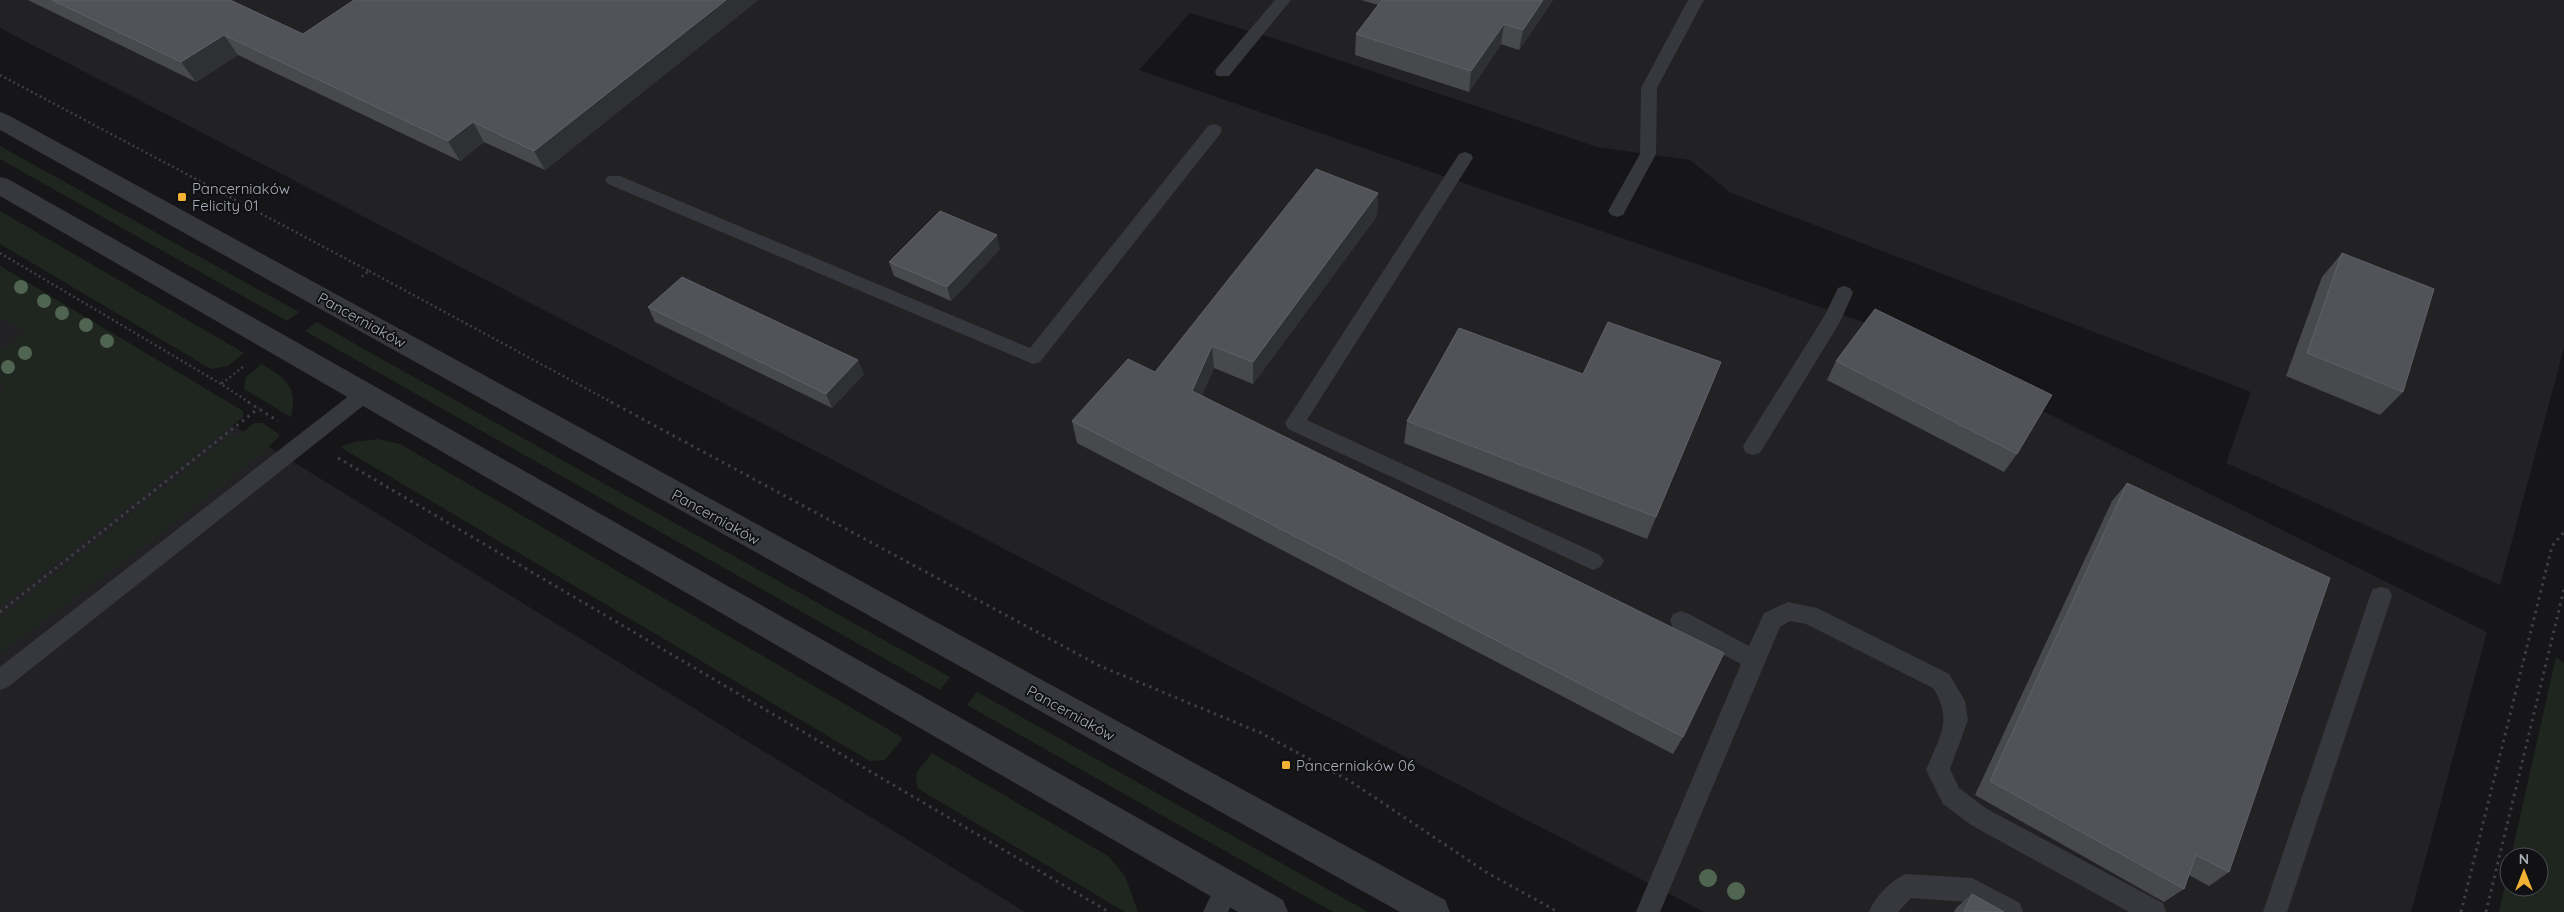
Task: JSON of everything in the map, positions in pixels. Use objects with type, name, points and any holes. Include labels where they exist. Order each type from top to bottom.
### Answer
[{"type":"street","name":"Pancerniaków","points":[[0,120],[1433,912]]},
{"type":"street","points":[[0,185],[366,393],[1222,900],[1270,912]]},
{"type":"lane","points":[[1223,72],[1283,0]]},
{"type":"lane","points":[[1617,211],[1648,154],[1648,88],[1696,0]]},
{"type":"lane","points":[[614,180],[1033,357],[1214,130]]},
{"type":"lane","points":[[1466,158],[1295,423],[1593,561]]},
{"type":"lane","points":[[1753,447],[1834,317],[1844,294]]},
{"type":"lane","points":[[0,680],[366,393]]},
{"type":"lane","points":[[2275,912],[2381,596]]},
{"type":"lane","points":[[1648,912],[1772,620],[1788,611],[1809,615],[1941,682],[1954,701],[1957,720],[1938,770],[1951,796],[1979,817],[2154,912]]},
{"type":"lane","points":[[1681,621],[1754,660]]},
{"type":"lane","points":[[1881,912],[1906,886],[1972,890],[2011,912]]},
{"type":"path","points":[[0,253],[221,384]]},
{"type":"path","points":[[369,272],[1100,666],[1261,733],[1350,781],[1486,872],[1558,912]]},
{"type":"path","points":[[0,612],[259,408]]},
{"type":"path","points":[[2461,912],[2552,546],[2564,532]]},
{"type":"path","points":[[2486,912],[2564,589]]},
{"type":"shaded area","points":[[0,0],[2564,0],[2564,348],[2500,585],[2226,463],[2251,392],[1731,193],[1690,160],[1597,147],[1279,40],[1190,13],[1139,70],[1866,323],[2487,632],[2411,912],[1704,912],[0,28]]},
{"type":"shaded area","points":[[0,146],[299,312],[287,321],[0,159]]},
{"type":"shaded area","points":[[0,211],[244,353],[228,366],[211,369],[0,244]]},
{"type":"shaded area","points":[[0,266],[243,411],[243,417],[0,607],[0,391],[6,386],[0,382],[0,352],[26,333],[0,317]]},
{"type":"shaded area","points":[[0,283],[269,447],[1025,912],[0,912]]},
{"type":"shaded area","points":[[317,322],[950,677],[940,690],[305,331]]},
{"type":"shaded area","points":[[262,364],[278,374],[288,384],[293,398],[291,417],[244,389],[246,377]]},
{"type":"shaded area","points":[[254,423],[263,423],[280,435],[269,447],[175,522],[0,653],[0,618],[230,436],[234,439]]},
{"type":"shaded area","points":[[378,439],[400,444],[903,738],[885,760],[870,761],[340,447],[354,442]]},
{"type":"shaded area","points":[[2556,657],[2564,663],[2564,912],[2499,912],[2502,897],[2549,897],[2549,847],[2513,847]]},
{"type":"shaded area","points":[[977,692],[1368,912],[1333,912],[1301,894],[967,705]]},
{"type":"shaded area","points":[[932,753],[1108,856],[1125,876],[1138,912],[1125,912],[917,788],[916,773]]},
{"type":"building","points":[[52,0],[230,0],[303,34],[354,0],[726,0],[534,151],[473,122],[448,141],[224,35],[181,62]]},
{"type":"building","points":[[1382,0],[1543,0],[1523,30],[1504,24],[1471,71],[1356,34]]},
{"type":"building","points":[[1316,169],[1378,193],[1253,362],[1212,346],[1192,391],[1724,653],[1683,737],[1072,421],[1128,359],[1155,372]]},
{"type":"building","points":[[940,211],[997,235],[947,287],[889,262]]},
{"type":"building","points":[[2342,253],[2434,289],[2403,392],[2307,353]]},
{"type":"building","points":[[682,277],[858,360],[826,394],[648,307]]},
{"type":"building","points":[[1875,309],[2052,395],[2017,454],[1836,361]]},
{"type":"building","points":[[1608,322],[1721,362],[1656,517],[1407,421],[1459,328],[1583,374]]},
{"type":"building","points":[[2127,483],[2330,578],[2229,872],[2196,855],[2184,889],[1990,781]]},
{"type":"building","points":[[1972,894],[2004,912],[1964,912]]},
{"type":"place","name":"Pancerniaków Felicity 01","points":[[182,197]]},
{"type":"place","name":"Pancerniaków 06","points":[[1286,765]]}]
